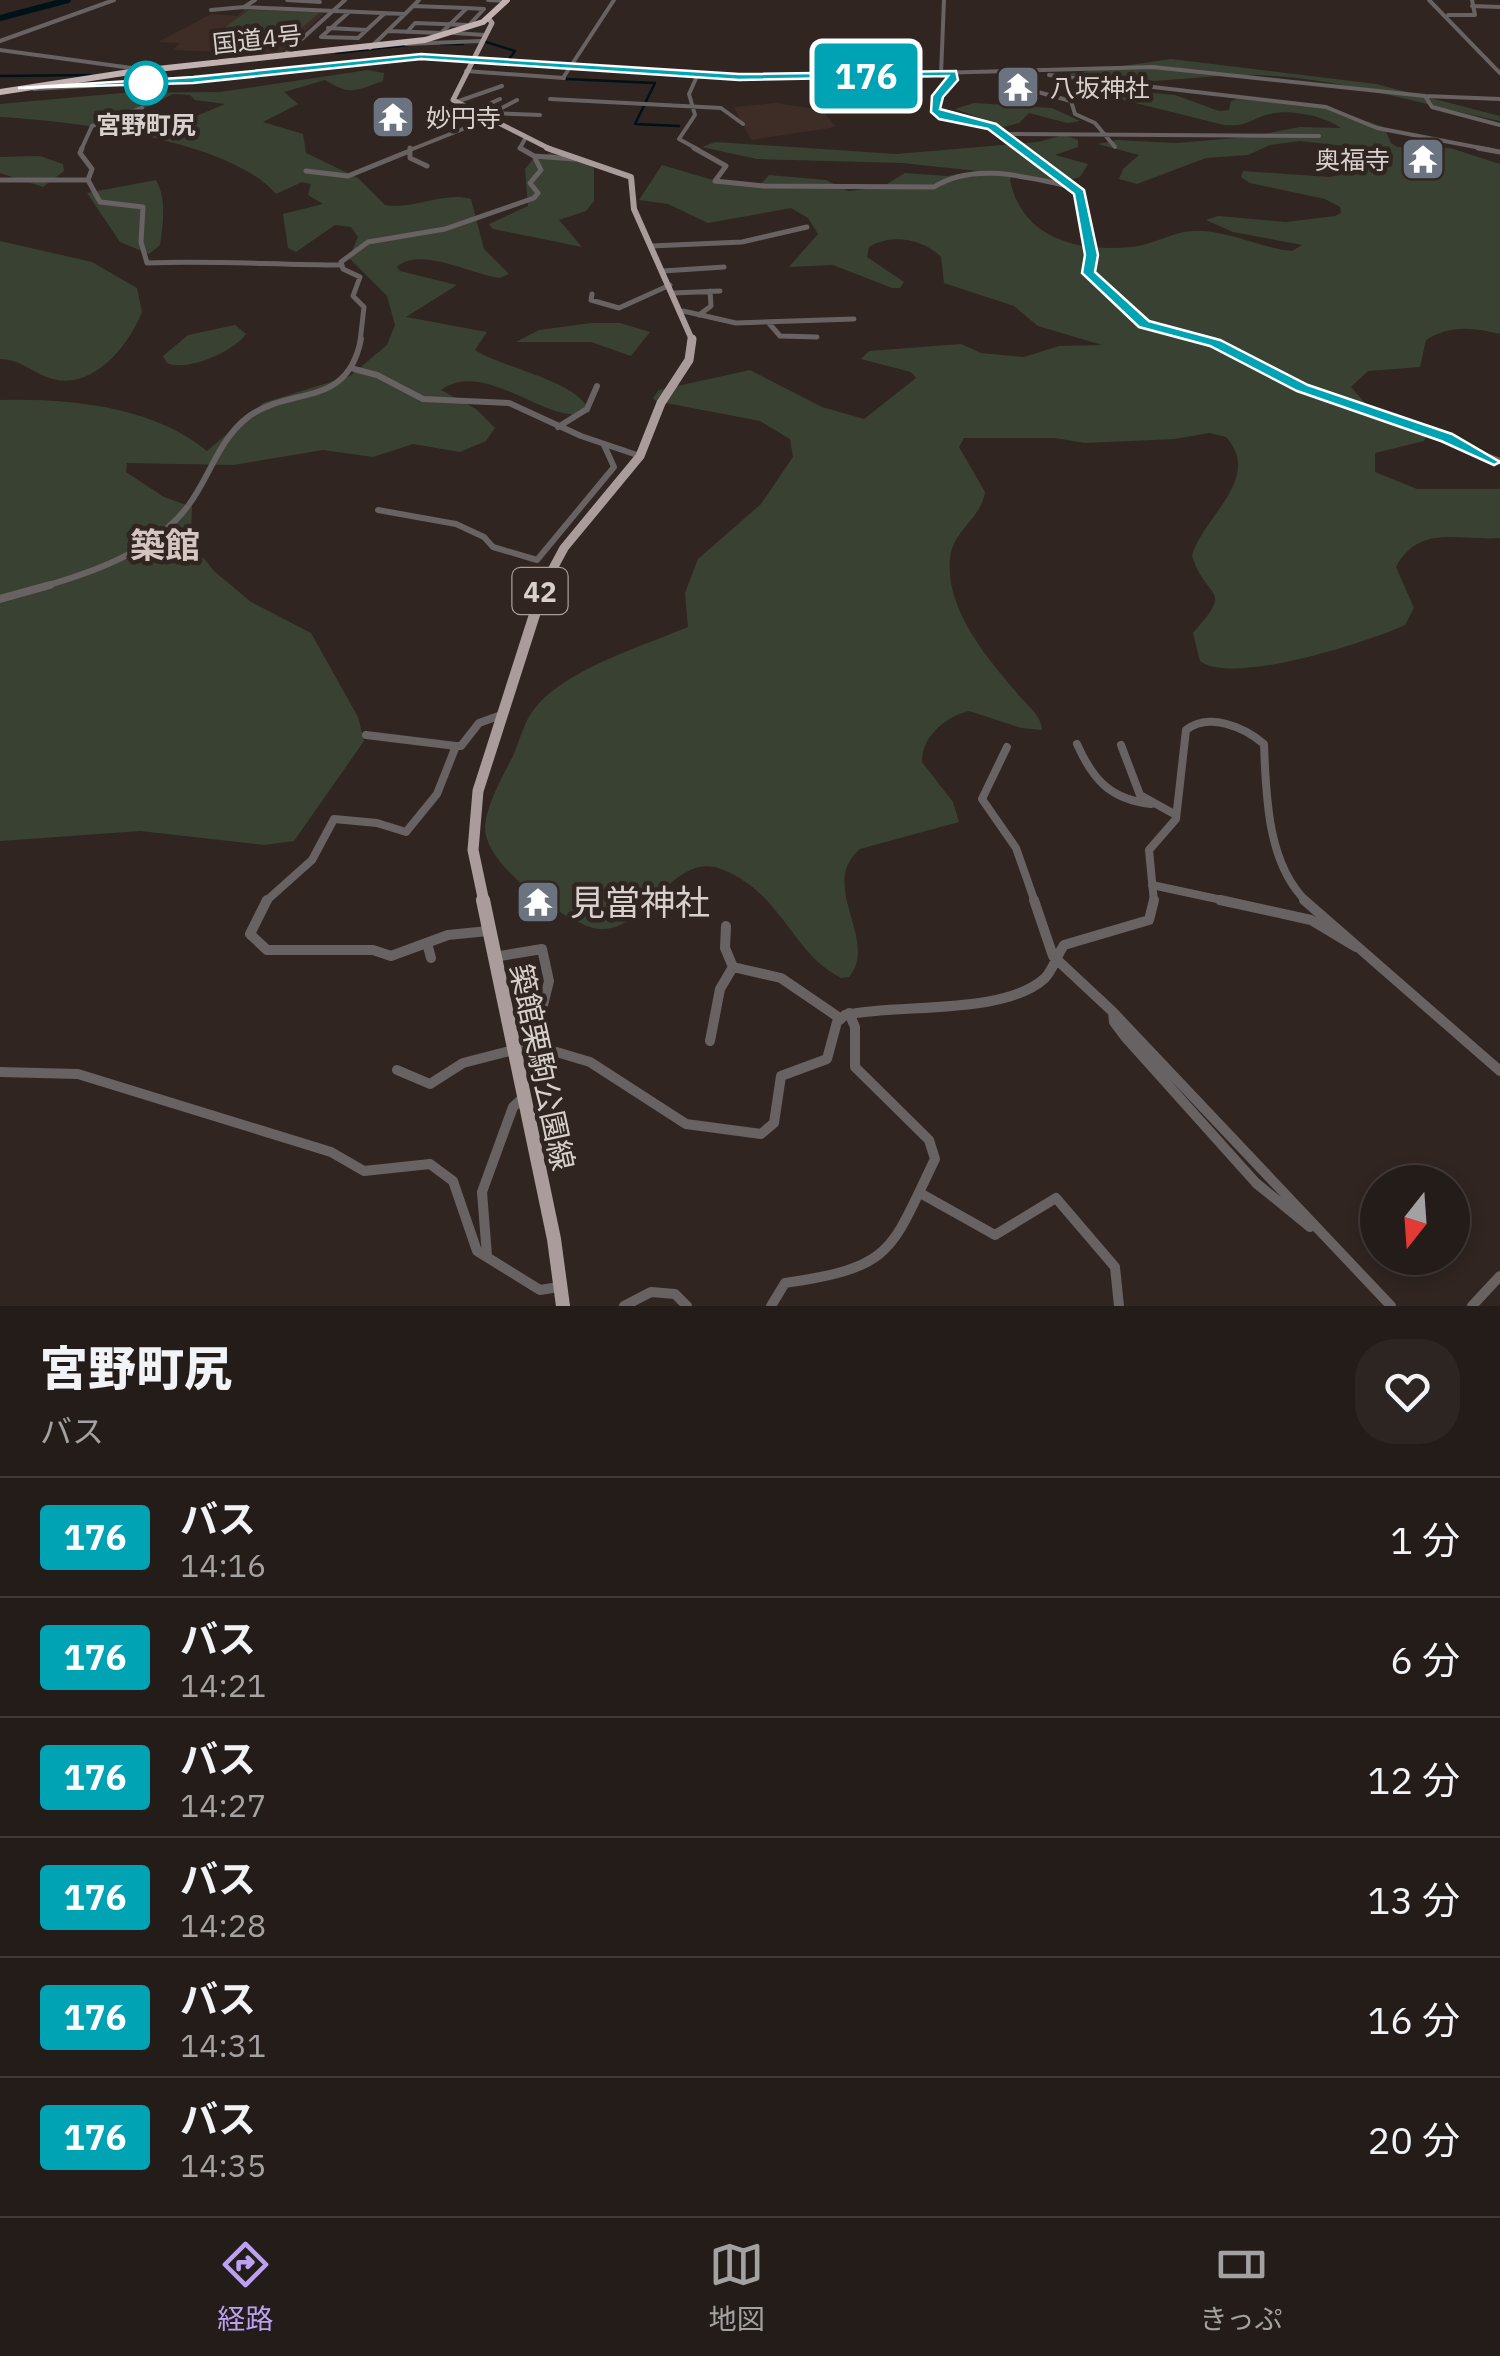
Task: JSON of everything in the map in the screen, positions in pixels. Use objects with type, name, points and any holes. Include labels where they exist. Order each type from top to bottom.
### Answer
[{"type":"highway","name":"国道4号","points":[[0,92],[98,76],[402,44],[454,33],[489,18],[507,0]]},
{"type":"main road","points":[[456,102],[453,94],[492,22],[489,18]]},
{"type":"main road","name":"築館栗駒公園線","points":[[456,102],[575,159],[631,177],[636,184],[634,209],[692,334],[691,354],[661,403],[640,456],[564,548],[546,578],[478,791],[473,850],[563,1306]]},
{"type":"street","points":[[0,41],[114,0]]},
{"type":"street","points":[[244,7],[255,0]]},
{"type":"street","points":[[288,0],[321,1]]},
{"type":"street","points":[[283,56],[346,0]]},
{"type":"street","points":[[370,48],[418,0]]},
{"type":"street","points":[[488,0],[507,0]]},
{"type":"street","points":[[466,70],[562,78],[614,0]]},
{"type":"street","points":[[942,74],[944,0]]},
{"type":"street","points":[[1428,0],[1448,15],[1500,73]]},
{"type":"street","points":[[310,10],[321,1]]},
{"type":"street","points":[[1448,15],[1476,15],[1472,3],[1500,7]]},
{"type":"street","points":[[412,6],[484,8],[470,25],[415,22]]},
{"type":"street","points":[[407,32],[431,6]]},
{"type":"street","points":[[212,10],[244,7],[404,14]]},
{"type":"street","points":[[433,23],[449,7]]},
{"type":"street","points":[[388,31],[441,33],[467,8]]},
{"type":"street","points":[[349,12],[321,36],[358,38],[386,13]]},
{"type":"street","points":[[348,29],[367,12]]},
{"type":"street","points":[[314,28],[367,30]]},
{"type":"street","points":[[454,33],[482,40]]},
{"type":"street","points":[[402,44],[482,40]]},
{"type":"street","points":[[0,50],[152,71],[141,92]]},
{"type":"street","points":[[293,57],[293,70]]},
{"type":"street","points":[[24,88],[148,82],[401,57],[472,58],[698,74],[942,74],[1165,67],[1424,96],[1500,99]]},
{"type":"street","points":[[1029,72],[1034,91],[1071,101],[1075,114],[1103,132],[1116,147]]},
{"type":"street","points":[[1029,72],[1089,82],[1326,106],[1377,128],[1500,152]]},
{"type":"street","points":[[953,73],[953,80],[938,96],[935,110],[943,117],[992,126],[1081,196],[1091,255],[1088,273],[1144,324],[1215,343],[1302,388],[1446,438],[1500,462]]},
{"type":"street","points":[[698,74],[689,94],[695,115],[679,139],[726,166],[714,181],[764,186],[929,187],[950,177],[1006,173],[1069,186]]},
{"type":"street","points":[[456,102],[502,86]]},
{"type":"street","points":[[1424,96],[1432,108],[1500,125]]},
{"type":"street","points":[[550,98],[727,110],[743,124]]},
{"type":"street","points":[[500,99],[477,109],[486,115],[540,115]]},
{"type":"street","points":[[306,171],[348,176],[516,100]]},
{"type":"street","points":[[88,180],[93,172],[80,154],[88,130],[142,108]]},
{"type":"street","points":[[1002,134],[1103,132],[1256,139],[1319,136]]},
{"type":"street","points":[[526,137],[520,148],[534,156],[575,159]]},
{"type":"street","points":[[407,152],[410,158],[427,166]]},
{"type":"street","points":[[341,265],[368,242],[445,229],[530,200],[538,192],[530,183],[541,170],[534,156]]},
{"type":"street","points":[[0,180],[88,180]]},
{"type":"street","points":[[88,180],[100,202],[142,207],[145,227],[140,240],[145,260],[150,264],[210,260],[244,265],[341,265],[360,277],[353,296],[364,308],[354,370]]},
{"type":"street","points":[[651,246],[729,244],[757,240],[782,227],[807,227]]},
{"type":"street","points":[[663,271],[724,267]]},
{"type":"street","points":[[700,315],[712,306],[701,268]]},
{"type":"street","points":[[592,294],[592,300],[619,308],[672,289],[720,290]]},
{"type":"street","points":[[682,312],[736,323],[854,319]]},
{"type":"street","points":[[768,322],[780,336],[818,337]]},
{"type":"street","points":[[0,599],[74,577],[131,553],[186,508],[222,443],[244,420],[270,406],[321,392],[354,370],[377,375],[423,399],[509,403],[604,445],[640,456]]},
{"type":"street","points":[[558,426],[586,409],[597,386]]},
{"type":"street","points":[[378,510],[465,528],[487,538],[492,547],[537,560],[614,467],[604,445]]},
{"type":"street","points":[[366,735],[461,746],[479,723],[501,715]]},
{"type":"street","points":[[845,1016],[1025,990],[1048,976],[1053,956],[1066,942],[1083,934],[1144,924],[1153,914],[1149,850],[1171,829],[1176,815],[1189,725],[1210,722],[1256,736],[1266,754],[1266,806],[1289,878],[1302,898],[1500,1072]]},
{"type":"street","points":[[1076,744],[1092,776],[1100,783],[1131,800],[1176,815]]},
{"type":"street","points":[[1121,745],[1140,794],[1151,804]]},
{"type":"street","points":[[456,746],[437,794],[411,828],[406,832],[334,819],[312,860],[265,902],[250,934],[267,950],[372,950],[391,956],[448,935],[488,930]]},
{"type":"street","points":[[1007,747],[982,799],[1016,848],[1053,956],[1113,1012],[1114,1022],[1126,1038],[1256,1183],[1322,1234],[1390,1306]]},
{"type":"street","points":[[1152,885],[1311,920],[1358,948]]},
{"type":"street","points":[[726,926],[724,948],[733,967]]},
{"type":"street","points":[[428,943],[431,958]]},
{"type":"street","points":[[494,957],[542,949],[549,980],[532,1044]]},
{"type":"street","points":[[733,967],[784,976],[845,1016],[855,1027],[855,1067],[923,1132],[934,1150],[920,1192],[893,1246],[885,1254],[856,1266],[785,1283],[771,1306]]},
{"type":"street","points":[[710,1041],[720,989],[733,967]]},
{"type":"street","points":[[398,1070],[430,1084],[463,1062],[532,1044],[560,1050],[602,1069],[686,1124],[761,1134],[774,1123],[776,1080],[781,1073],[816,1066],[827,1059],[845,1016]]},
{"type":"street","points":[[0,1072],[78,1074],[332,1152],[364,1172],[430,1164],[453,1181],[476,1251],[540,1290],[560,1286]]},
{"type":"street","points":[[487,1256],[482,1192],[513,1106],[524,1096]]},
{"type":"street","points":[[920,1192],[996,1235],[1010,1229],[1042,1201],[1056,1198],[1116,1267],[1119,1306]]},
{"type":"street","points":[[1472,1306],[1500,1276]]},
{"type":"street","points":[[624,1306],[651,1292],[675,1294],[687,1306]]},
{"type":"shaded area","points":[[246,8],[327,11],[280,54],[241,59],[248,53],[173,50],[180,43],[158,42],[211,14],[237,16]]},
{"type":"shaded area","points":[[776,103],[822,110],[836,127],[751,140],[734,107]]},
{"type":"green space","points":[[249,10],[320,12],[293,35],[219,32]]},
{"type":"green space","points":[[1171,59],[1376,84],[1500,116],[1500,121],[1314,80],[1251,75],[1114,81],[1068,74]]},
{"type":"green space","points":[[368,70],[384,73],[383,81],[358,89],[346,90],[325,80],[284,92],[298,104],[263,122],[303,134],[306,153],[358,178],[385,205],[450,197],[471,199],[484,249],[509,274],[499,278],[432,260],[407,261],[397,267],[400,271],[457,285],[406,317],[487,332],[475,350],[571,392],[590,412],[574,415],[556,411],[497,387],[459,382],[441,390],[476,409],[495,428],[486,441],[460,452],[413,444],[373,457],[323,450],[233,465],[127,463],[126,472],[164,497],[192,507],[191,536],[214,571],[251,602],[311,633],[358,717],[364,741],[294,841],[264,845],[140,831],[0,841],[0,400],[109,408],[161,424],[207,451],[263,403],[350,376],[387,345],[395,325],[387,296],[349,258],[358,237],[351,227],[335,225],[296,252],[288,248],[283,214],[323,204],[308,195],[311,184],[302,182],[276,194],[254,175],[187,147],[106,129],[0,117],[0,104],[122,93],[220,92]],"holes":[[[173,94],[190,95],[195,100],[225,104],[163,124],[150,125],[129,116]]]},
{"type":"green space","points":[[1120,90],[1175,95],[1219,111],[1229,110],[1231,101],[1238,99],[1323,107],[1384,127],[1397,147],[1450,148],[1500,164],[1500,334],[1471,329],[1444,332],[1426,340],[1420,367],[1368,371],[1351,387],[1372,411],[1428,434],[1424,441],[1375,453],[1375,472],[1417,489],[1500,489],[1500,538],[1428,540],[1405,554],[1396,567],[1414,608],[1405,625],[1301,659],[1240,668],[1216,667],[1200,661],[1193,633],[1215,600],[1192,556],[1234,483],[1236,453],[1226,437],[1209,433],[1175,439],[1085,443],[1055,438],[964,438],[959,447],[985,492],[978,510],[952,548],[950,577],[954,596],[970,632],[1036,715],[1042,730],[1021,728],[969,711],[944,723],[931,736],[922,762],[953,802],[959,822],[860,849],[848,863],[844,879],[846,896],[858,947],[857,963],[849,977],[841,978],[824,967],[759,893],[721,869],[703,866],[686,872],[641,911],[608,929],[576,921],[542,900],[496,856],[485,826],[492,799],[528,719],[549,694],[585,670],[688,627],[685,593],[698,559],[761,504],[793,457],[790,439],[760,421],[656,401],[653,398],[659,390],[750,370],[822,407],[864,419],[916,378],[911,372],[861,359],[869,351],[961,344],[981,353],[1024,357],[1059,346],[1102,345],[1038,326],[1014,306],[944,283],[941,257],[917,242],[887,240],[869,247],[867,257],[904,282],[900,288],[833,265],[789,267],[818,234],[808,218],[791,208],[708,223],[668,204],[639,200],[662,165],[723,183],[759,186],[769,175],[826,180],[848,191],[882,187],[905,173],[947,176],[977,171],[902,163],[757,159],[702,147],[715,142],[896,154],[1038,142],[1064,135],[1078,140],[1078,147],[1055,155],[1088,164],[1080,177],[1062,182],[1012,175],[1010,180],[1026,216],[1055,237],[1072,244],[1111,248],[1140,246],[1184,232],[1204,231],[1292,251],[1302,245],[1233,232],[1206,220],[1218,216],[1286,222],[1335,216],[1341,213],[1340,207],[1325,199],[1250,183],[1241,177],[1243,171],[1330,177],[1385,164],[1362,148],[1300,141],[1270,145],[1248,155],[1206,158],[1137,184],[1119,179],[1123,169],[1139,155],[1098,144],[1117,140],[1176,143],[1248,137],[1300,127],[1341,128],[1316,117],[1287,112],[1239,125],[1224,125],[1099,94]]},
{"type":"green space","points":[[974,103],[1052,108],[1080,121],[1067,123],[1029,113],[1019,123],[1004,127],[955,109]]},
{"type":"green space","points":[[550,153],[568,154],[594,168],[594,201],[586,211],[559,220],[582,247],[493,229],[489,224],[528,206],[525,169],[533,159]]},
{"type":"green space","points":[[40,156],[63,164],[64,171],[43,187],[0,173],[0,157]]},
{"type":"green space","points":[[156,180],[163,204],[162,228],[160,245],[149,254],[120,242],[87,193]]},
{"type":"green space","points":[[0,241],[92,262],[137,288],[142,312],[136,326],[104,365],[76,380],[60,380],[0,359]]},
{"type":"green space","points":[[620,323],[650,332],[631,356],[591,342],[516,342],[539,330]]},
{"type":"green space","points":[[235,325],[246,334],[209,359],[176,365],[167,363],[163,356],[188,335]]},
{"type":"waterway","points":[[0,18],[68,0]]},
{"type":"waterway","points":[[486,42],[515,51],[507,62]]},
{"type":"waterway","points":[[441,44],[463,44]]},
{"type":"waterway","points":[[336,53],[408,45]]},
{"type":"waterway","points":[[0,76],[90,75]]},
{"type":"waterway","points":[[566,79],[655,83],[635,124],[679,126]]},
{"type":"tunnel","points":[[140,93],[142,108]]},
{"type":"bus line","name":"176","points":[[24,88],[193,80],[421,56],[739,77],[953,73],[953,80],[938,96],[938,114],[992,126],[1027,157],[1080,192],[1090,242],[1088,273],[1144,324],[1215,343],[1302,388],[1471,447],[1500,462]]},
{"type":"place","name":"宮野町尻","points":[[146,83]]},
{"type":"place","name":"八坂神社","points":[[1018,87]]},
{"type":"place","name":"妙円寺","points":[[393,117]]},
{"type":"place","name":"奥福寺","points":[[1423,159]]},
{"type":"place","name":"見當神社","points":[[538,902]]},
{"type":"district","name":"築館","points":[[165,545]]}]
